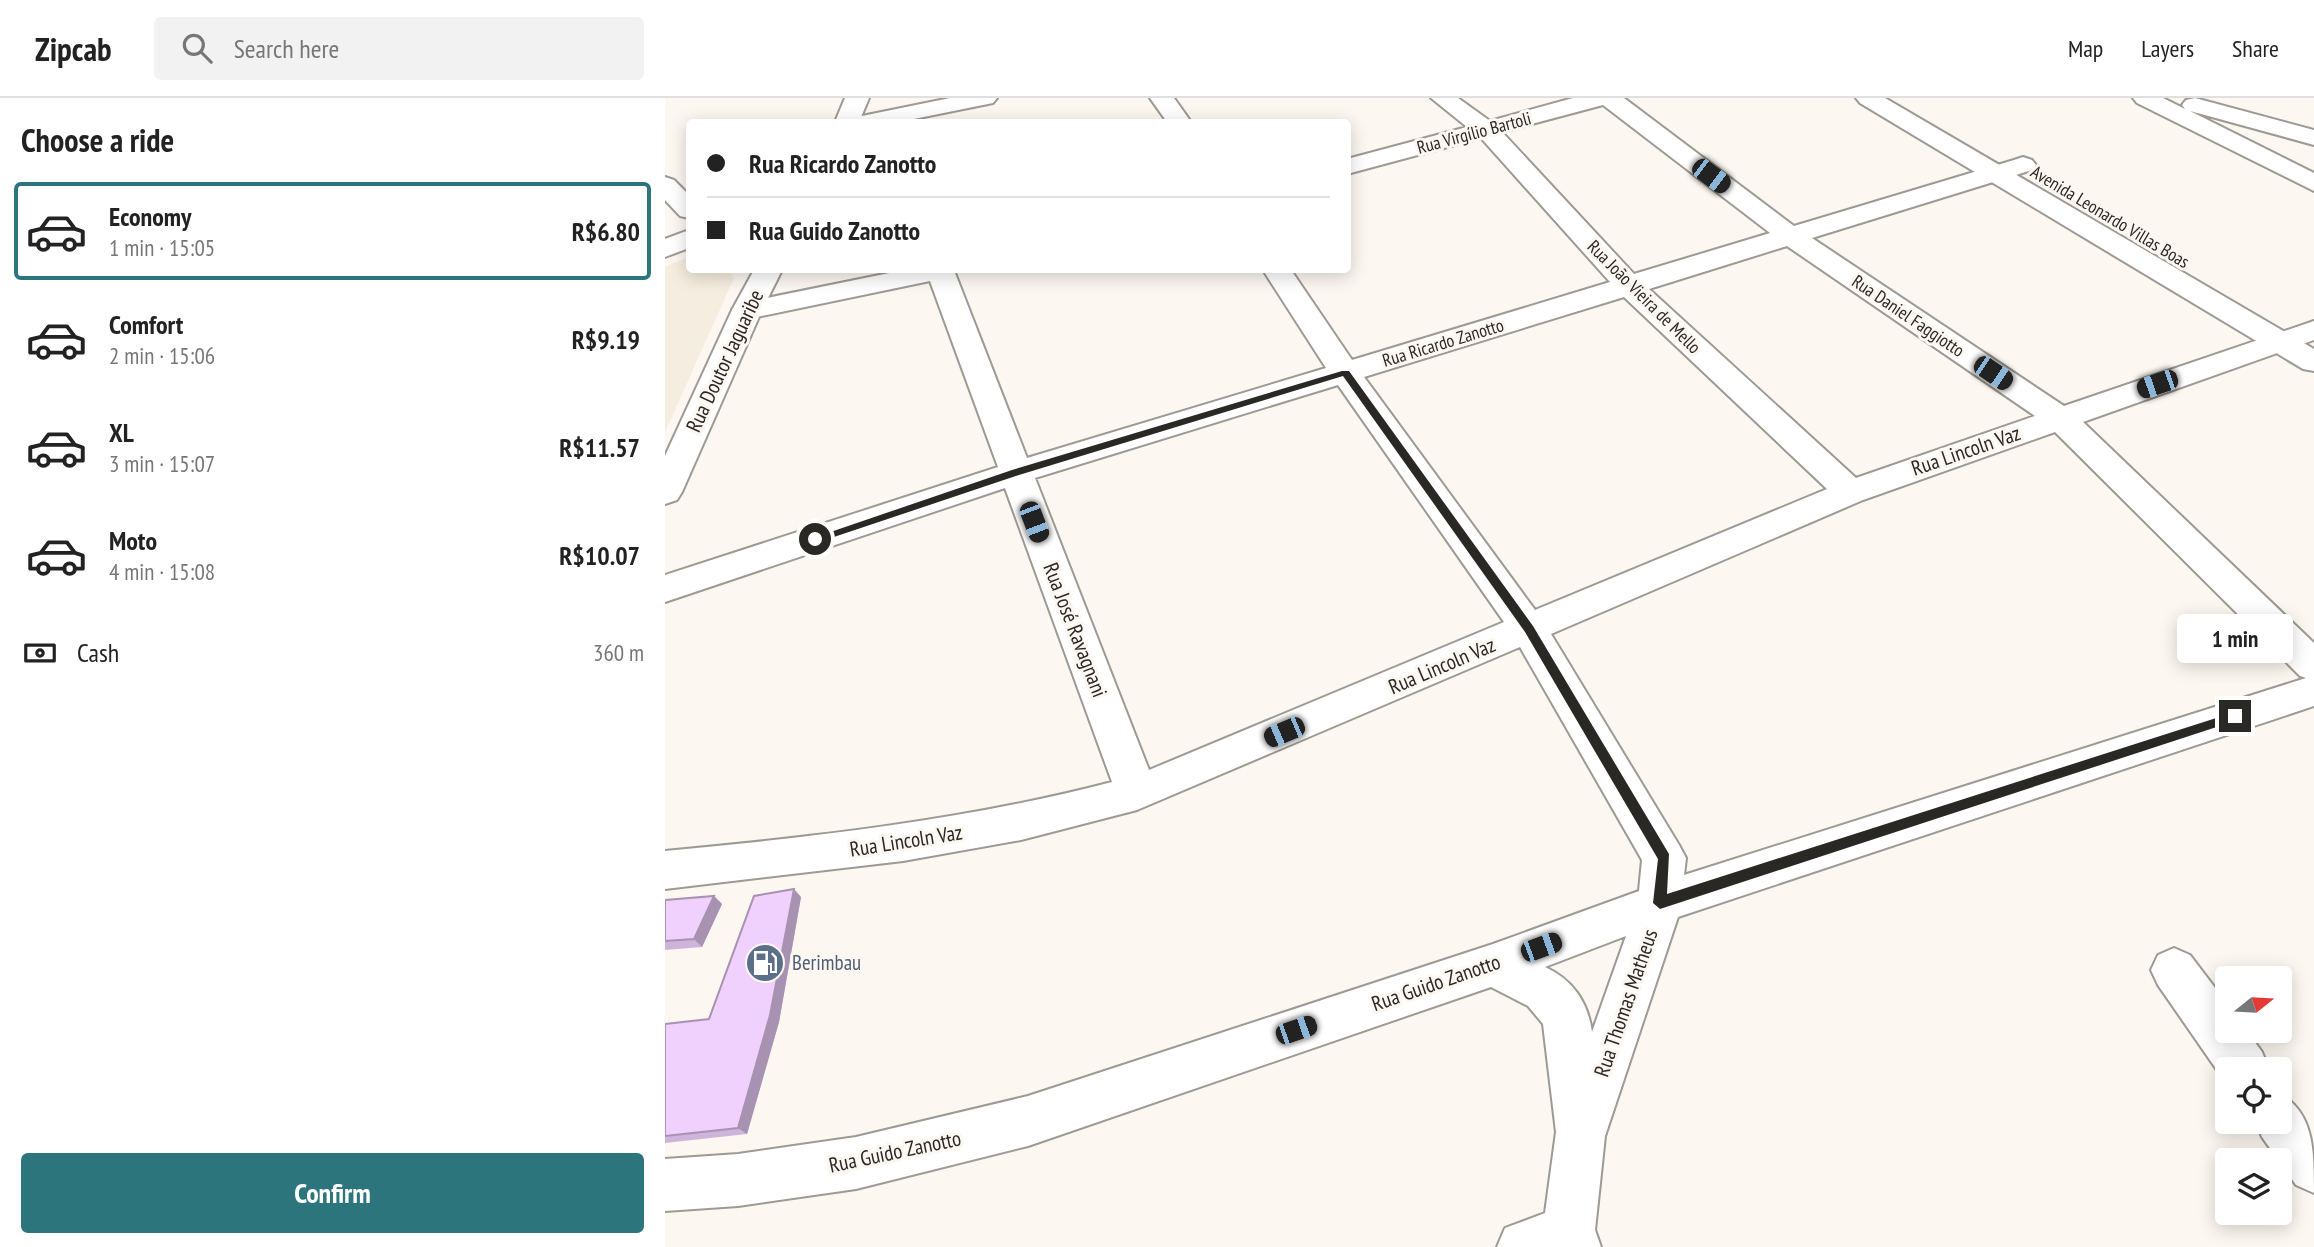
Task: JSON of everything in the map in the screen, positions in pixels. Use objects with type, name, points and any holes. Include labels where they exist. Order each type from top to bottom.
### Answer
[{"type":"street","points":[[848,119],[857,98]]},
{"type":"street","points":[[896,119],[985,98]]},
{"type":"street","points":[[1162,98],[1177,119]]},
{"type":"street","name":"Rua João Vieira de Mello","points":[[1443,98],[1487,130],[1630,287],[1850,492]]},
{"type":"street","name":"Rua Virgílio Bartoli","points":[[1351,166],[1600,98]]},
{"type":"street","name":"Rua Daniel Faggiotto","points":[[1609,98],[1793,238],[2060,418],[2314,666]]},
{"type":"street","name":"Avenida Leonardo Villas Boas","points":[[1868,98],[2011,169]]},
{"type":"street","name":"Avenida Leonardo Villas Boas","points":[[1905,98],[2011,169]]},
{"type":"street","points":[[2145,98],[2314,183]]},
{"type":"street","points":[[2168,98],[2314,138]]},
{"type":"street","points":[[2011,169],[2306,341]]},
{"type":"street","name":"Rua Ricardo Zanotto","points":[[665,589],[1016,473],[1793,238],[2011,169]]},
{"type":"street","points":[[665,185],[686,207]]},
{"type":"street","points":[[665,249],[686,239]]},
{"type":"street","name":"Rua Doutor Jaguaribe","points":[[665,492],[766,273]]},
{"type":"street","points":[[747,310],[926,273]]},
{"type":"street","name":"Rua José Ravagnani","points":[[942,273],[1137,793]]},
{"type":"street","name":"Rua Thomas Matheus","points":[[1279,273],[1345,373],[1529,629],[1664,858],[1660,903],[1580,1136],[1556,1241]]},
{"type":"street","name":"Rua Lincoln Vaz","points":[[665,870],[887,846],[1061,815],[1137,793],[1850,492],[2060,418],[2306,341]]},
{"type":"street","name":"Rua Guido Zanotto","points":[[665,1185],[738,1180],[856,1163],[1028,1121],[1493,965],[1660,903],[2314,691]]},
{"type":"street","name":"Rua Thomas Matheus","points":[[1493,965],[1545,990],[1566,1016],[1580,1136]]},
{"type":"street","points":[[2174,970],[2236,1057]]},
{"type":"street","points":[[2291,1134],[2314,1167]]},
{"type":"shaded area","points":[[686,258],[686,273],[730,273],[734,278],[665,432],[665,267]]},
{"type":"building","name":"Berimbau","points":[[794,889],[770,1015],[738,1128],[665,1136],[665,1024],[709,1019],[754,896]]},
{"type":"building","points":[[714,896],[694,939],[665,941],[665,900]]},
{"type":"place","name":"Berimbau","points":[[765,963]]},
{"type":"route","points":[[815,539],[1016,473],[1345,373],[1529,629],[1664,858],[1660,903],[2235,716]]}]
